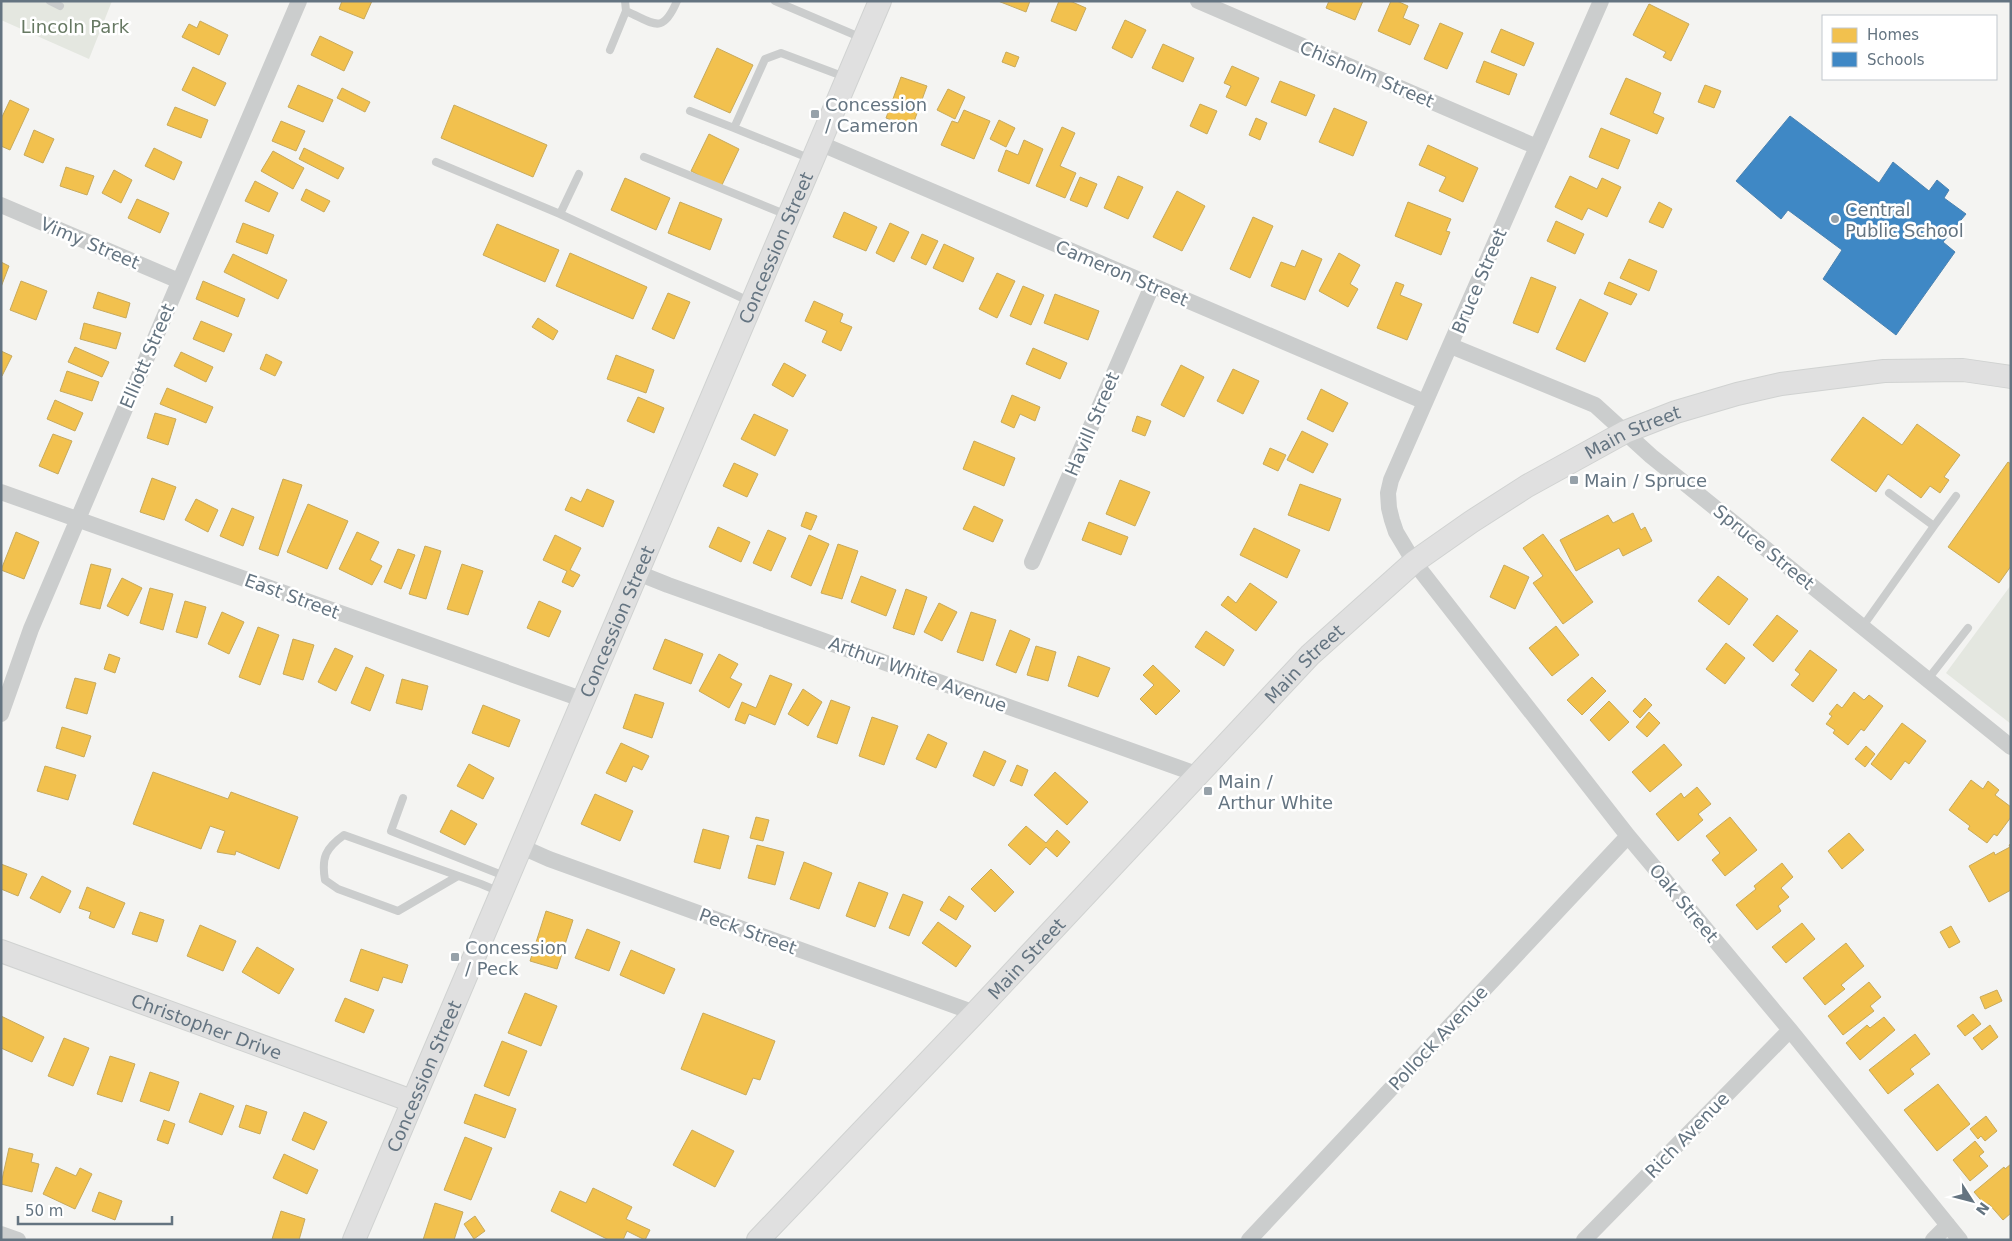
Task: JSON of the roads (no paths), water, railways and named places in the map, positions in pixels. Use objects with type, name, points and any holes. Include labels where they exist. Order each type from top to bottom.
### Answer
[{"type":"main road","name":"Concession Street","points":[[354,1240],[880,1]]},
{"type":"main road","name":"Main Street","points":[[758,1240],[975,1013],[1316,650],[1414,562],[1527,486],[1625,432],[1676,412],[1737,394],[1781,384],[1884,371],[1983,371],[2011,377]]},
{"type":"main road","name":"Christopher Drive","points":[[1,951],[412,1101]]},
{"type":"street","name":"Elliott Street","points":[[1,714],[31,630],[299,1]]},
{"type":"street","name":"Chisholm Street","points":[[1198,1],[1537,147]]},
{"type":"street","name":"Bruce Street","points":[[1414,562],[1396,532],[1389,508],[1388,493],[1424,402],[1451,346],[1601,1]]},
{"type":"street","name":"Cameron Street","points":[[816,152],[1152,286],[1424,402]]},
{"type":"street","name":"Vimy Street","points":[[1,204],[179,281]]},
{"type":"street","name":"Havill Street","points":[[1032,562],[1152,286]]},
{"type":"street","name":"Spruce Street","points":[[1451,346],[1595,405],[1651,456],[2011,747]]},
{"type":"street","name":"East Street","points":[[1,492],[584,700]]},
{"type":"street","name":"Oak Street","points":[[1414,562],[1628,836],[1790,1030],[1960,1240]]},
{"type":"street","name":"Arthur White Avenue","points":[[638,573],[1199,775]]},
{"type":"street","name":"Pollock Avenue","points":[[1249,1240],[1628,836]]},
{"type":"street","name":"Peck Street","points":[[522,847],[549,859],[975,1013]]},
{"type":"street","name":"Rich Avenue","points":[[1584,1240],[1790,1030]]},
{"type":"street","points":[[1933,1240],[1948,1225]]},
{"type":"street","points":[[1,1234],[18,1240]]},
{"type":"lane","points":[[50,1],[60,6]]},
{"type":"lane","points":[[610,50],[626,11],[625,1]]},
{"type":"lane","points":[[626,11],[656,24],[664,23],[677,1]]},
{"type":"lane","points":[[774,1],[864,38]]},
{"type":"lane","points":[[734,128],[765,59],[781,53],[847,78]]},
{"type":"lane","points":[[690,111],[734,128],[816,152]]},
{"type":"lane","points":[[644,157],[789,216]]},
{"type":"lane","points":[[436,162],[560,214],[753,303]]},
{"type":"lane","points":[[560,214],[579,174]]},
{"type":"lane","points":[[1889,493],[1934,526]]},
{"type":"lane","points":[[1863,626],[1956,496]]},
{"type":"lane","points":[[1928,679],[1968,628]]},
{"type":"lane","points":[[403,798],[390,831],[505,885]]},
{"type":"lane","points":[[458,876],[398,911],[338,888],[326,880],[323,867],[329,846],[344,834],[458,876],[505,885]]},
{"type":"place","name":"Concession / Cameron","points":[[815,114]]},
{"type":"place","name":"Central Public School","points":[[1835,219]]},
{"type":"place","name":"Main / Spruce","points":[[1574,480]]},
{"type":"place","name":"Main / Arthur White","points":[[1208,791]]},
{"type":"place","name":"Concession / Peck","points":[[455,957]]},
{"type":"park label","name":"Lincoln Park","points":[[75,26]]}]
